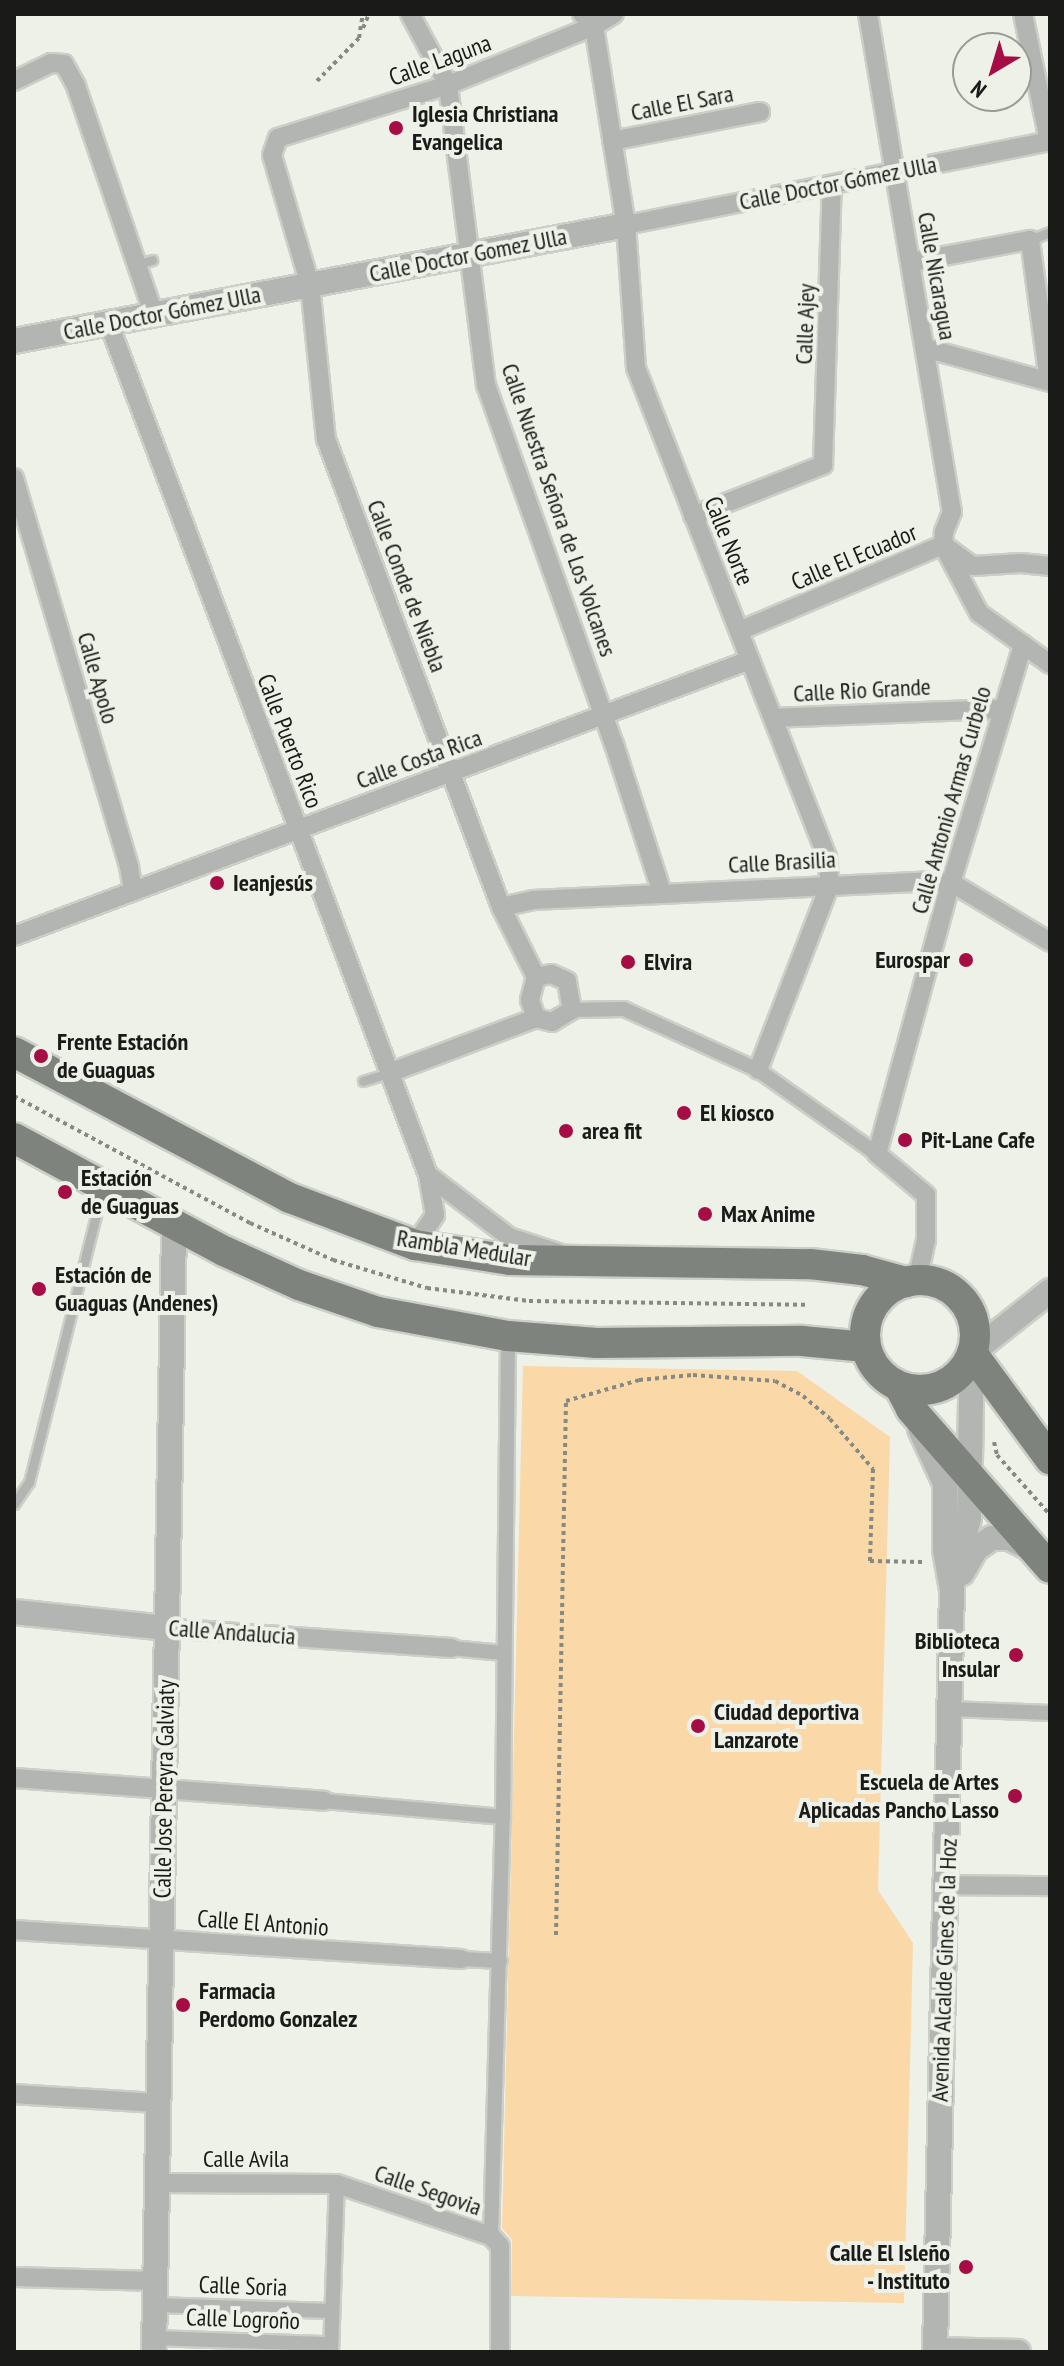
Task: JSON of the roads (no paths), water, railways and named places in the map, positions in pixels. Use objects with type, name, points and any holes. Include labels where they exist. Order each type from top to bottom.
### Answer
[{"type":"main road","name":"Rambla Medular","points":[[14,1052],[290,1198],[415,1245],[510,1260],[810,1264],[862,1270],[912,1281]]},
{"type":"main road","points":[[14,1138],[174,1226],[299,1285],[378,1312],[508,1336],[597,1343],[802,1341],[866,1347]]},
{"type":"main road","points":[[905,1397],[942,1386],[960,1373],[972,1353],[975,1328],[970,1311],[959,1296],[932,1281],[912,1281],[891,1288],[876,1302],[868,1318],[866,1347],[874,1364],[1043,1559]]},
{"type":"main road","points":[[972,1353],[1008,1406],[1050,1459]]},
{"type":"street","points":[[410,14],[448,85]]},
{"type":"street","name":"Calle Laguna","points":[[278,138],[448,85],[588,20],[614,14]]},
{"type":"street","name":"Calle Nicaragua","points":[[868,14],[952,512],[944,532],[943,545]]},
{"type":"street","points":[[1023,14],[1050,141]]},
{"type":"street","name":"Calle Norte","points":[[588,20],[626,225],[636,368],[827,857],[830,884]]},
{"type":"street","points":[[14,81],[51,63],[64,64],[76,86],[143,262],[153,312]]},
{"type":"street","name":"Calle Nuestra Señora de Los Volcanes","points":[[448,85],[486,385],[662,893]]},
{"type":"street","name":"Calle El Sara","points":[[612,141],[760,112]]},
{"type":"street","name":"Calle Conde de Niebla","points":[[278,138],[272,155],[310,285],[326,440],[501,907],[536,977]]},
{"type":"street","name":"Calle Doctor Gómez Ulla","points":[[626,225],[1050,141]]},
{"type":"street","name":"Calle Ajey","points":[[693,516],[823,465],[832,185]]},
{"type":"street","name":"Calle Doctor Gomez Ulla","points":[[310,285],[626,225]]},
{"type":"street","points":[[912,262],[1030,240],[1049,382],[925,348]]},
{"type":"street","name":"Calle Doctor Gómez Ulla","points":[[14,341],[109,324],[153,312],[310,285]]},
{"type":"street","name":"Calle Puerto Rico","points":[[109,324],[428,1175],[435,1215],[415,1245]]},
{"type":"street","name":"Calle Apolo","points":[[14,478],[129,866],[133,892]]},
{"type":"street","points":[[943,545],[973,566],[1050,565]]},
{"type":"street","points":[[943,545],[979,613],[1050,664]]},
{"type":"street","name":"Calle El Ecuador","points":[[739,631],[943,545]]},
{"type":"street","name":"Calle Antonio Armas Curbelo","points":[[877,1154],[952,883],[1023,645]]},
{"type":"street","name":"Calle Costa Rica","points":[[14,936],[750,660]]},
{"type":"street","name":"Calle Rio Grande","points":[[773,718],[1002,709]]},
{"type":"street","points":[[952,883],[1050,942]]},
{"type":"street","name":"Calle Brasilia","points":[[501,907],[533,900],[830,884],[952,883]]},
{"type":"street","points":[[758,1070],[830,884]]},
{"type":"street","points":[[536,1018],[530,1000],[536,977],[551,974],[567,981],[572,1010]]},
{"type":"street","points":[[389,1073],[536,1018],[552,1022],[572,1010],[624,1009],[758,1070],[877,1154],[926,1195],[926,1240],[912,1281]]},
{"type":"street","points":[[428,1175],[509,1237],[582,1261]]},
{"type":"street","name":"Calle Jose Pereyra Galviaty","points":[[154,2345],[174,1226]]},
{"type":"street","points":[[972,1353],[1050,1291]]},
{"type":"street","points":[[500,2352],[496,2241],[508,1336]]},
{"type":"street","name":"Avenida Alcalde Gines de la Hoz","points":[[952,1589],[969,1518],[972,1353]]},
{"type":"street","name":"Avenida Alcalde Gines de la Hoz","points":[[905,1397],[945,1483],[945,1550],[952,1589],[935,2351]]},
{"type":"street","points":[[952,1589],[976,1549],[992,1538],[1009,1538],[1043,1559]]},
{"type":"street","name":"Calle Andalucia","points":[[14,1612],[165,1628],[451,1648]]},
{"type":"street","points":[[451,1648],[503,1653]]},
{"type":"street","points":[[951,1709],[1050,1713]]},
{"type":"street","points":[[14,1778],[503,1817]]},
{"type":"street","points":[[946,1885],[1050,1886]]},
{"type":"street","name":"Calle El Antonio","points":[[14,1930],[461,1959]]},
{"type":"street","points":[[461,1959],[500,1961]]},
{"type":"street","points":[[14,2094],[156,2103]]},
{"type":"street","name":"Calle Avila","points":[[156,2183],[337,2184]]},
{"type":"street","points":[[330,2348],[337,2184]]},
{"type":"street","name":"Calle Segovia","points":[[337,2184],[496,2241]]},
{"type":"street","points":[[14,2277],[155,2293]]},
{"type":"street","name":"Calle Soria","points":[[155,2293],[330,2311]]},
{"type":"street","name":"Calle Logroño","points":[[154,2345],[330,2348]]},
{"type":"street","points":[[935,2351],[1018,2352]]},
{"type":"lane","points":[[1030,240],[1050,232]]},
{"type":"lane","points":[[363,1081],[389,1073]]},
{"type":"lane","points":[[14,1504],[29,1482],[103,1188]]},
{"type":"place","name":"Iglesia Christiana Evangelica","points":[[396,128]]},
{"type":"place","name":"Ieanjesús","points":[[217,883]]},
{"type":"place","name":"Eurospar","points":[[966,960]]},
{"type":"place","name":"Elvira","points":[[628,962]]},
{"type":"place","name":"Frente Estación de Guaguas","points":[[41,1056]]},
{"type":"place","name":"El kiosco","points":[[684,1113]]},
{"type":"place","name":"area fit","points":[[566,1131]]},
{"type":"place","name":"Pit-Lane Cafe","points":[[905,1140]]},
{"type":"place","name":"Estación de Guaguas","points":[[65,1192]]},
{"type":"place","name":"Max Anime","points":[[705,1214]]},
{"type":"place","name":"Estación de Guaguas (Andenes)","points":[[39,1289]]},
{"type":"place","name":"Biblioteca Insular","points":[[1016,1655]]},
{"type":"place","name":"Ciudad deportiva Lanzarote","points":[[698,1726]]},
{"type":"place","name":"Escuela de Artes Aplicadas Pancho Lasso","points":[[1015,1796]]},
{"type":"place","name":"Farmacia Perdomo Gonzalez","points":[[183,2005]]},
{"type":"place","name":"Calle El Isleño - Instituto","points":[[966,2267]]}]
